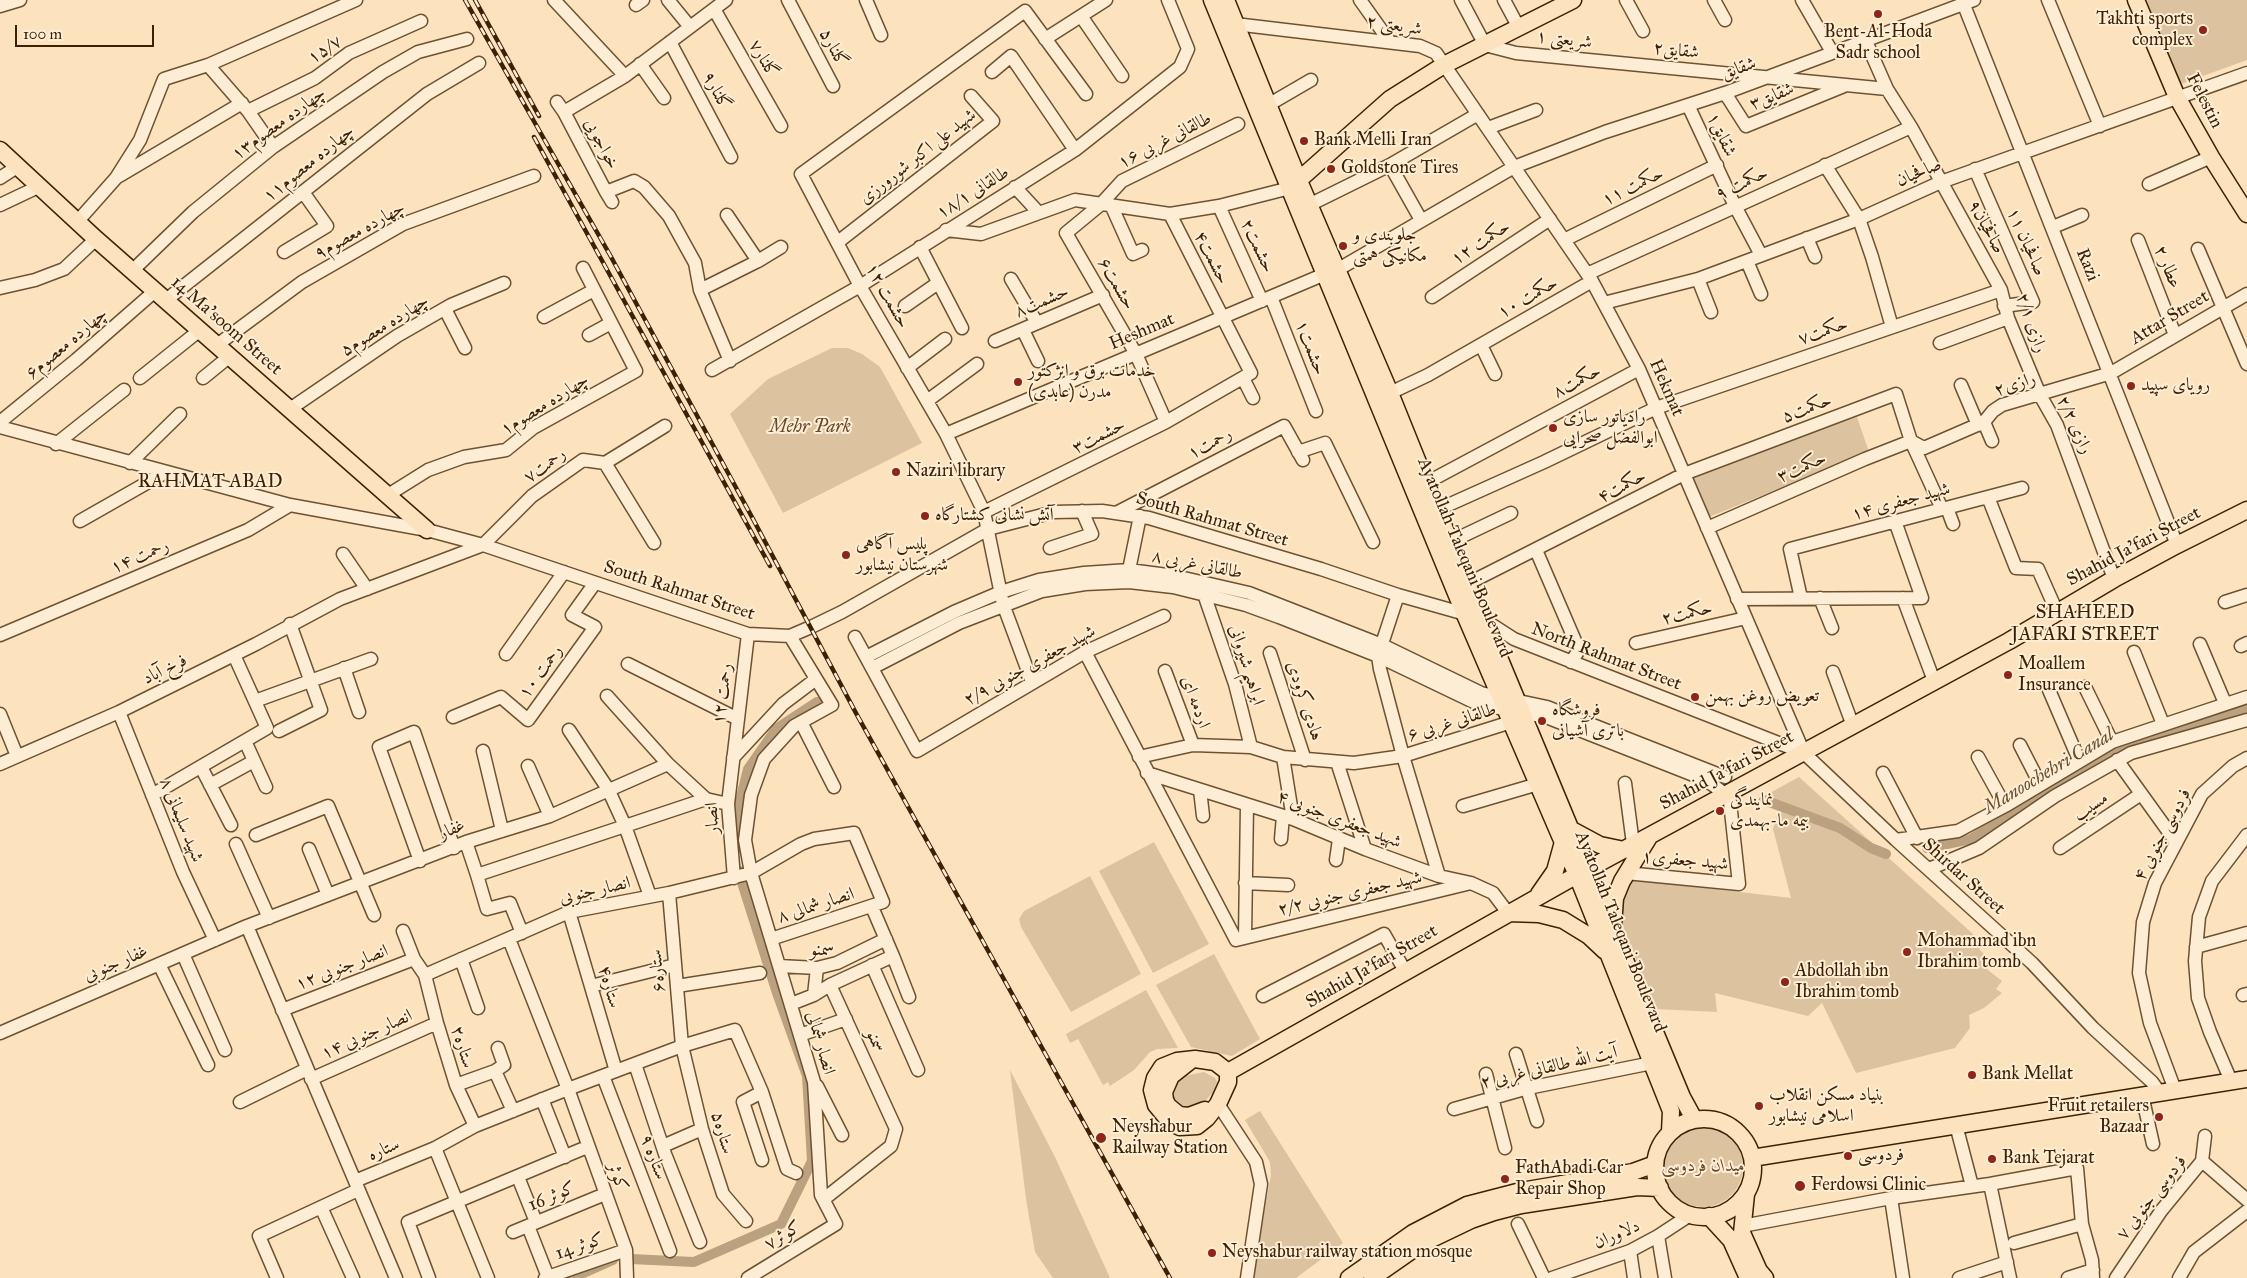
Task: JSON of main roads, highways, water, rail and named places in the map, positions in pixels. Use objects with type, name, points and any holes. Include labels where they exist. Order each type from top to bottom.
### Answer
[{"type":"main road","name":"Ayatollah Taleqani Boulevard","points":[[1212,0],[1294,185],[1383,397],[1465,615],[1511,708],[1583,872],[1613,930],[1682,1097],[1694,1119]]},
{"type":"main road","name":"Ayatollah Taleqani Boulevard","points":[[1226,0],[1268,105],[1294,185],[1309,205],[1331,272]]},
{"type":"main road","name":"Felestin","points":[[2136,0],[2177,97],[2211,157],[2247,214]]},
{"type":"main road","points":[[1294,185],[1390,99],[1444,65],[1520,28],[1550,5],[1570,1]]},
{"type":"main road","name":"14 Ma'soom Street","points":[[0,150],[38,187],[160,296],[427,530]]},
{"type":"main road","name":"Ayatollah Taleqani Boulevard","points":[[1383,397],[1426,483],[1467,584],[1484,619],[1500,662],[1511,708],[1538,784],[1567,836]]},
{"type":"main road","name":"Shahid Ja'fari Street","points":[[1228,1072],[1649,835],[1804,753],[2114,579],[2247,510]]},
{"type":"main road","points":[[1613,930],[1615,898],[1626,874],[1649,835]]},
{"type":"main road","points":[[1536,898],[1555,871],[1567,836],[1600,846],[1629,847]]},
{"type":"main road","name":"Ayatollah Taleqani Boulevard","points":[[1583,872],[1609,955],[1671,1111],[1670,1132]]},
{"type":"main road","points":[[1508,913],[1539,914],[1563,920],[1589,936],[1609,955]]},
{"type":"main road","points":[[1192,1060],[1214,1062],[1228,1072],[1228,1082],[1218,1104],[1197,1126],[1180,1127],[1170,1122],[1156,1105],[1152,1090],[1154,1078],[1162,1067],[1177,1061],[1192,1060]]},
{"type":"main road","points":[[1752,1158],[2239,1080]]},
{"type":"main road","points":[[1746,1194],[1730,1209],[1710,1216],[1690,1215],[1678,1209],[1667,1200],[1656,1176],[1655,1164],[1662,1142],[1670,1132],[1681,1124],[1694,1119],[1720,1121],[1731,1127],[1744,1140],[1752,1158],[1751,1182],[1746,1194],[1742,1233],[1759,1271],[1765,1278]]},
{"type":"main road","points":[[1349,1278],[1413,1232],[1468,1205],[1521,1191],[1633,1172],[1655,1164]]},
{"type":"main road","points":[[1372,1278],[1421,1244],[1471,1220],[1494,1212],[1522,1205],[1637,1187],[1660,1188]]},
{"type":"main road","points":[[1710,1216],[1731,1240],[1748,1278]]},
{"type":"waterway","points":[[736,838],[736,817],[748,769],[776,729],[817,702]]},
{"type":"waterway","name":"Manoochehri Canal","points":[[1927,848],[1971,839],[2119,747],[2247,708]]},
{"type":"waterway","points":[[1764,800],[1840,828],[1871,848],[1886,854]]},
{"type":"waterway","points":[[631,1259],[694,1262],[781,1224],[812,1161],[807,1076],[777,993],[738,870]]},
{"type":"waterway","points":[[572,1278],[613,1260]]},
{"type":"railway","points":[[465,0],[610,255],[857,715],[1170,1278]]},
{"type":"railway","points":[[475,0],[539,116]]},
{"type":"railway","points":[[534,137],[770,566]]},
{"type":"place","name":"Bent-Al-Hoda Sadr school","points":[[1878,14]]},
{"type":"place","name":"Takhti sports complex","points":[[2203,30]]},
{"type":"place","name":"Bank Melli Iran","points":[[1304,141]]},
{"type":"place","name":"Goldstone Tires","points":[[1331,169]]},
{"type":"place","name":"جلوبندی و مکانیکی همتی","points":[[1343,246]]},
{"type":"place","name":"خدمات برق و انژکتور مدرن (عابدی)","points":[[1018,382]]},
{"type":"place","name":"رویای سپید","points":[[2131,386]]},
{"type":"place","name":"رادیاتور سازی ابوالفضل صحرایی","points":[[1553,428]]},
{"type":"place","name":"Naziri library","points":[[896,472]]},
{"type":"place","name":"آتش نشانی کشتارگاه","points":[[925,516]]},
{"type":"place","name":"پلیس آگاهی شهرستان نیشابور","points":[[846,555]]},
{"type":"place","name":"Moallem Insurance","points":[[2008,675]]},
{"type":"place","name":"تعویض روغن بهمن","points":[[1695,697]]},
{"type":"place","name":"فروشگاه باتری آشیانی","points":[[1542,721]]},
{"type":"place","name":"نمایندگی بیمه ما-بهمدی","points":[[1720,811]]},
{"type":"place","name":"Mohammad ibn Ibrahim tomb","points":[[1907,952]]},
{"type":"place","name":"Abdollah ibn Ibrahim tomb","points":[[1785,982]]},
{"type":"place","name":"Bank Mellat","points":[[1972,1075]]},
{"type":"place","name":"بنیاد مسکن انقلاب اسلامی نیشابور","points":[[1759,1106]]},
{"type":"place","name":"Fruit retailers Bazaar","points":[[2159,1117]]},
{"type":"place","name":"Neyshabur Railway Station","points":[[1101,1138]]},
{"type":"place","name":"فردوسی","points":[[1848,1156]]},
{"type":"place","name":"Bank Tejarat","points":[[1992,1159]]},
{"type":"place","name":"FathAbadi Car Repair Shop","points":[[1505,1179]]},
{"type":"place","name":"Ferdowsi Clinic","points":[[1800,1186]]},
{"type":"place","name":"Neyshabur railway station mosque","points":[[1212,1253]]},
{"type":"district","name":"RAHMAT ABAD","points":[[210,482]]},
{"type":"district","name":"SHAHEED JAFARI STREET","points":[[2085,624]]},
{"type":"district","name":"سمنو","points":[[822,950]]},
{"type":"park label","name":"Mehr Park","points":[[810,428]]},
{"type":"park label","name":"میدان فردوسی","points":[[1703,1167]]}]
